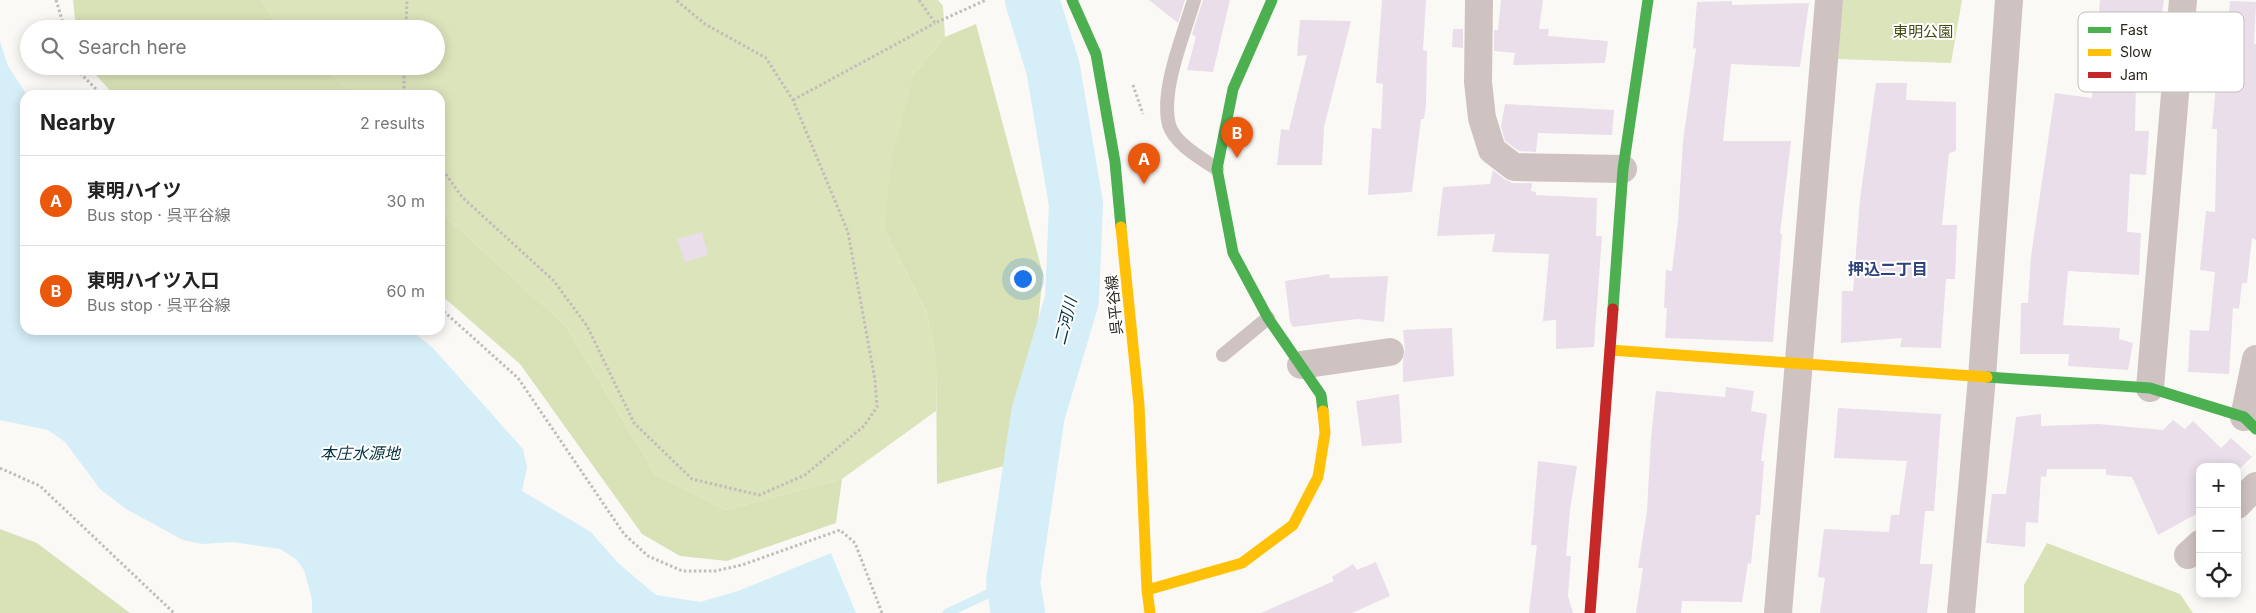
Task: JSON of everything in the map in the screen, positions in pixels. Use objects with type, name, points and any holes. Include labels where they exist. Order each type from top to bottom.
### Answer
[{"type":"street","name":"呉平谷線","points":[[1072,0],[1096,54],[1115,162],[1139,405],[1147,590],[1150,613]]},
{"type":"street","points":[[1147,590],[1242,563],[1293,525],[1318,477],[1325,433],[1321,395],[1268,318],[1233,253],[1217,169],[1233,89],[1272,0]]},
{"type":"street","points":[[1479,0],[1478,82],[1482,118],[1492,150],[1514,167],[1622,169]]},
{"type":"street","points":[[1590,613],[1622,169],[1648,0]]},
{"type":"street","points":[[1778,613],[1829,0]]},
{"type":"street","points":[[1961,613],[1982,377],[2009,0]]},
{"type":"street","points":[[2150,388],[2175,92]]},
{"type":"street","points":[[1610,350],[1798,365],[2150,388],[2250,423],[2256,359]]},
{"type":"street","points":[[1301,365],[1390,352]]},
{"type":"street","points":[[2241,501],[2256,486]]},
{"type":"lane","points":[[1194,0],[1168,86],[1169,125],[1183,145],[1217,169]]},
{"type":"lane","points":[[1224,355],[1268,318]]},
{"type":"path","points":[[56,0],[62,20]]},
{"type":"path","points":[[406,20],[407,0]]},
{"type":"path","points":[[445,173],[462,197],[554,281],[587,326],[634,423],[692,478],[759,495],[805,475],[864,426],[877,407],[875,380],[848,232],[793,100],[766,58],[705,24],[676,0]]},
{"type":"path","points":[[918,0],[935,23]]},
{"type":"path","points":[[793,100],[935,23],[986,0]]},
{"type":"path","points":[[82,75],[97,90]]},
{"type":"path","points":[[404,75],[405,90]]},
{"type":"path","points":[[445,312],[518,378],[624,534],[648,556],[682,571],[715,571],[742,565],[840,530],[856,543],[882,613]]},
{"type":"path","points":[[0,468],[40,486],[174,613]]},
{"type":"green space","points":[[73,0],[262,0],[273,20],[75,20]]},
{"type":"green space","points":[[262,0],[938,0],[943,6],[945,37],[914,74],[884,229],[927,313],[936,362],[936,411],[842,479],[725,510],[656,475],[566,326],[448,219],[445,213],[445,90],[349,90],[332,75],[445,75],[445,20],[273,20]]},
{"type":"green space","name":"東明公園","points":[[1842,0],[1962,0],[1951,63],[1836,59]]},
{"type":"green space","points":[[976,24],[1043,274],[1032,378],[1020,440],[1004,466],[937,484],[936,362],[927,313],[884,229],[892,158],[914,74],[945,37]]},
{"type":"green space","points":[[96,75],[332,75],[349,90],[110,90]]},
{"type":"green space","points":[[445,213],[448,219],[566,326],[656,475],[725,510],[842,479],[836,523],[727,561],[680,556],[642,534],[520,364],[445,298]]},
{"type":"green space","points":[[0,529],[37,543],[130,613],[0,613]]},
{"type":"green space","points":[[2047,543],[2180,594],[2193,613],[2024,613],[2024,585]]},
{"type":"water","name":"本庄水源地","points":[[0,41],[8,66],[24,90],[20,90],[20,335],[417,335],[433,348],[523,449],[527,467],[522,491],[591,532],[617,562],[656,595],[700,602],[738,591],[831,553],[856,613],[312,613],[312,600],[304,570],[296,559],[280,549],[233,542],[202,544],[183,540],[126,509],[100,489],[65,442],[48,430],[0,420]]},
{"type":"building","points":[[1149,0],[1185,0],[1178,23]]},
{"type":"building","points":[[1203,0],[1230,0],[1213,72],[1187,70],[1196,37],[1192,34]]},
{"type":"building","points":[[1382,0],[1426,0],[1423,50],[1427,51],[1426,105],[1424,119],[1421,119],[1412,192],[1368,195],[1372,128],[1381,129],[1383,84],[1376,83]]},
{"type":"building","points":[[1501,0],[1543,0],[1539,29],[1549,29],[1548,36],[1608,41],[1605,63],[1513,65],[1515,53],[1494,51],[1494,30],[1498,30]]},
{"type":"building","points":[[2100,0],[2164,0],[2162,12],[2099,12]]},
{"type":"building","points":[[1732,1],[1732,5],[1809,3],[1800,67],[1731,64],[1723,141],[1791,141],[1780,234],[1782,234],[1773,342],[1665,338],[1667,308],[1664,308],[1666,270],[1672,271],[1678,221],[1683,141],[1696,48],[1693,49],[1697,2]]},
{"type":"building","points":[[2230,1],[2256,2],[2254,44],[2256,44],[2256,240],[2252,238],[2247,283],[2242,283],[2239,309],[2233,308],[2229,374],[2188,372],[2190,330],[2209,331],[2215,272],[2200,270],[2206,211],[2215,212],[2217,129],[2212,129],[2215,92],[2244,92],[2244,12],[2229,12]]},
{"type":"building","points":[[1300,20],[1351,21],[1324,127],[1322,165],[1277,165],[1281,129],[1289,130],[1307,55],[1297,56]]},
{"type":"building","points":[[1453,29],[1463,29],[1463,48],[1452,47]]},
{"type":"building","points":[[1876,83],[1907,83],[1906,100],[1956,102],[1956,151],[1949,153],[1942,225],[1957,225],[1955,279],[1946,279],[1941,348],[1900,347],[1902,338],[1841,343],[1842,291],[1853,291],[1860,199]]},
{"type":"building","points":[[2092,92],[2136,92],[2135,131],[2149,131],[2146,175],[2130,174],[2127,232],[2141,233],[2139,275],[2068,271],[2063,325],[2120,328],[2119,339],[2133,343],[2128,370],[2068,366],[2069,354],[2020,354],[2021,303],[2028,303],[2031,256],[2055,93],[2092,98]]},
{"type":"building","points":[[1505,104],[1614,110],[1612,135],[1538,133],[1536,152],[1519,151],[1505,141],[1501,126]]},
{"type":"building","points":[[1493,170],[1504,179],[1513,183],[1532,183],[1531,191],[1536,192],[1536,195],[1597,198],[1596,236],[1602,236],[1594,347],[1556,349],[1556,320],[1543,321],[1549,254],[1492,252],[1495,234],[1437,236],[1443,187],[1490,184]]},
{"type":"building","points":[[702,232],[708,255],[685,262],[677,239]]},
{"type":"building","points":[[1329,274],[1330,278],[1388,276],[1384,322],[1357,319],[1293,327],[1290,322],[1285,281]]},
{"type":"building","points":[[1452,328],[1454,376],[1403,382],[1405,350],[1403,330]]},
{"type":"building","points":[[1726,387],[1754,391],[1751,411],[1767,414],[1761,461],[1764,461],[1760,515],[1756,515],[1751,564],[1748,563],[1742,602],[1682,601],[1681,613],[1636,613],[1643,568],[1638,568],[1647,511],[1656,391],[1725,397]]},
{"type":"building","points":[[1399,394],[1402,443],[1362,446],[1356,401]]},
{"type":"building","points":[[1838,408],[1941,414],[1934,511],[1925,511],[1920,564],[1933,564],[1927,613],[1820,613],[1825,578],[1818,577],[1824,529],[1889,532],[1891,515],[1899,515],[1907,461],[1834,458]]},
{"type":"building","points":[[2041,414],[2041,426],[2098,424],[2163,430],[2173,420],[2185,429],[2193,421],[2221,448],[2231,438],[2252,457],[2241,467],[2241,463],[2196,463],[2196,514],[2158,535],[2132,477],[2106,475],[2106,469],[2047,469],[2046,477],[2041,476],[2038,523],[2026,522],[2025,547],[1986,543],[1992,494],[2006,494],[2016,417]]},
{"type":"building","points":[[1538,461],[1577,466],[1570,510],[1566,556],[1571,556],[1568,596],[1573,613],[1529,613],[1537,545],[1531,545]]},
{"type":"building","points":[[1376,562],[1390,596],[1352,613],[1261,613],[1334,581],[1332,577],[1353,564],[1357,570]]},
{"type":"waterway","name":"二河川","points":[[1018,613],[1013,582],[1038,414],[1072,300],[1076,204],[1053,68],[1032,0]]},
{"type":"waterway","points":[[947,613],[1013,582]]},
{"type":"traffic: fast","points":[[1072,0],[1096,54],[1115,162],[1121,227]]},
{"type":"traffic: fast","points":[[1272,0],[1233,89],[1217,169],[1233,253],[1268,318],[1321,395],[1323,411]]},
{"type":"traffic: fast","points":[[1613,309],[1623,169],[1648,0]]},
{"type":"traffic: fast","points":[[1987,377],[2150,388],[2244,417],[2256,429]]},
{"type":"traffic: slow","points":[[1121,227],[1139,405],[1147,590],[1150,613]]},
{"type":"traffic: slow","points":[[1610,350],[1987,377]]},
{"type":"traffic: slow","points":[[1147,590],[1242,563],[1293,525],[1318,477],[1325,433],[1323,411]]},
{"type":"traffic: jam","points":[[1590,613],[1613,309]]},
{"type":"place","name":"東明ハイツ入口","points":[[1237,158]]},
{"type":"place","name":"東明ハイツ","points":[[1144,184]]},
{"type":"district","name":"押込二丁目","points":[[1888,269]]}]
